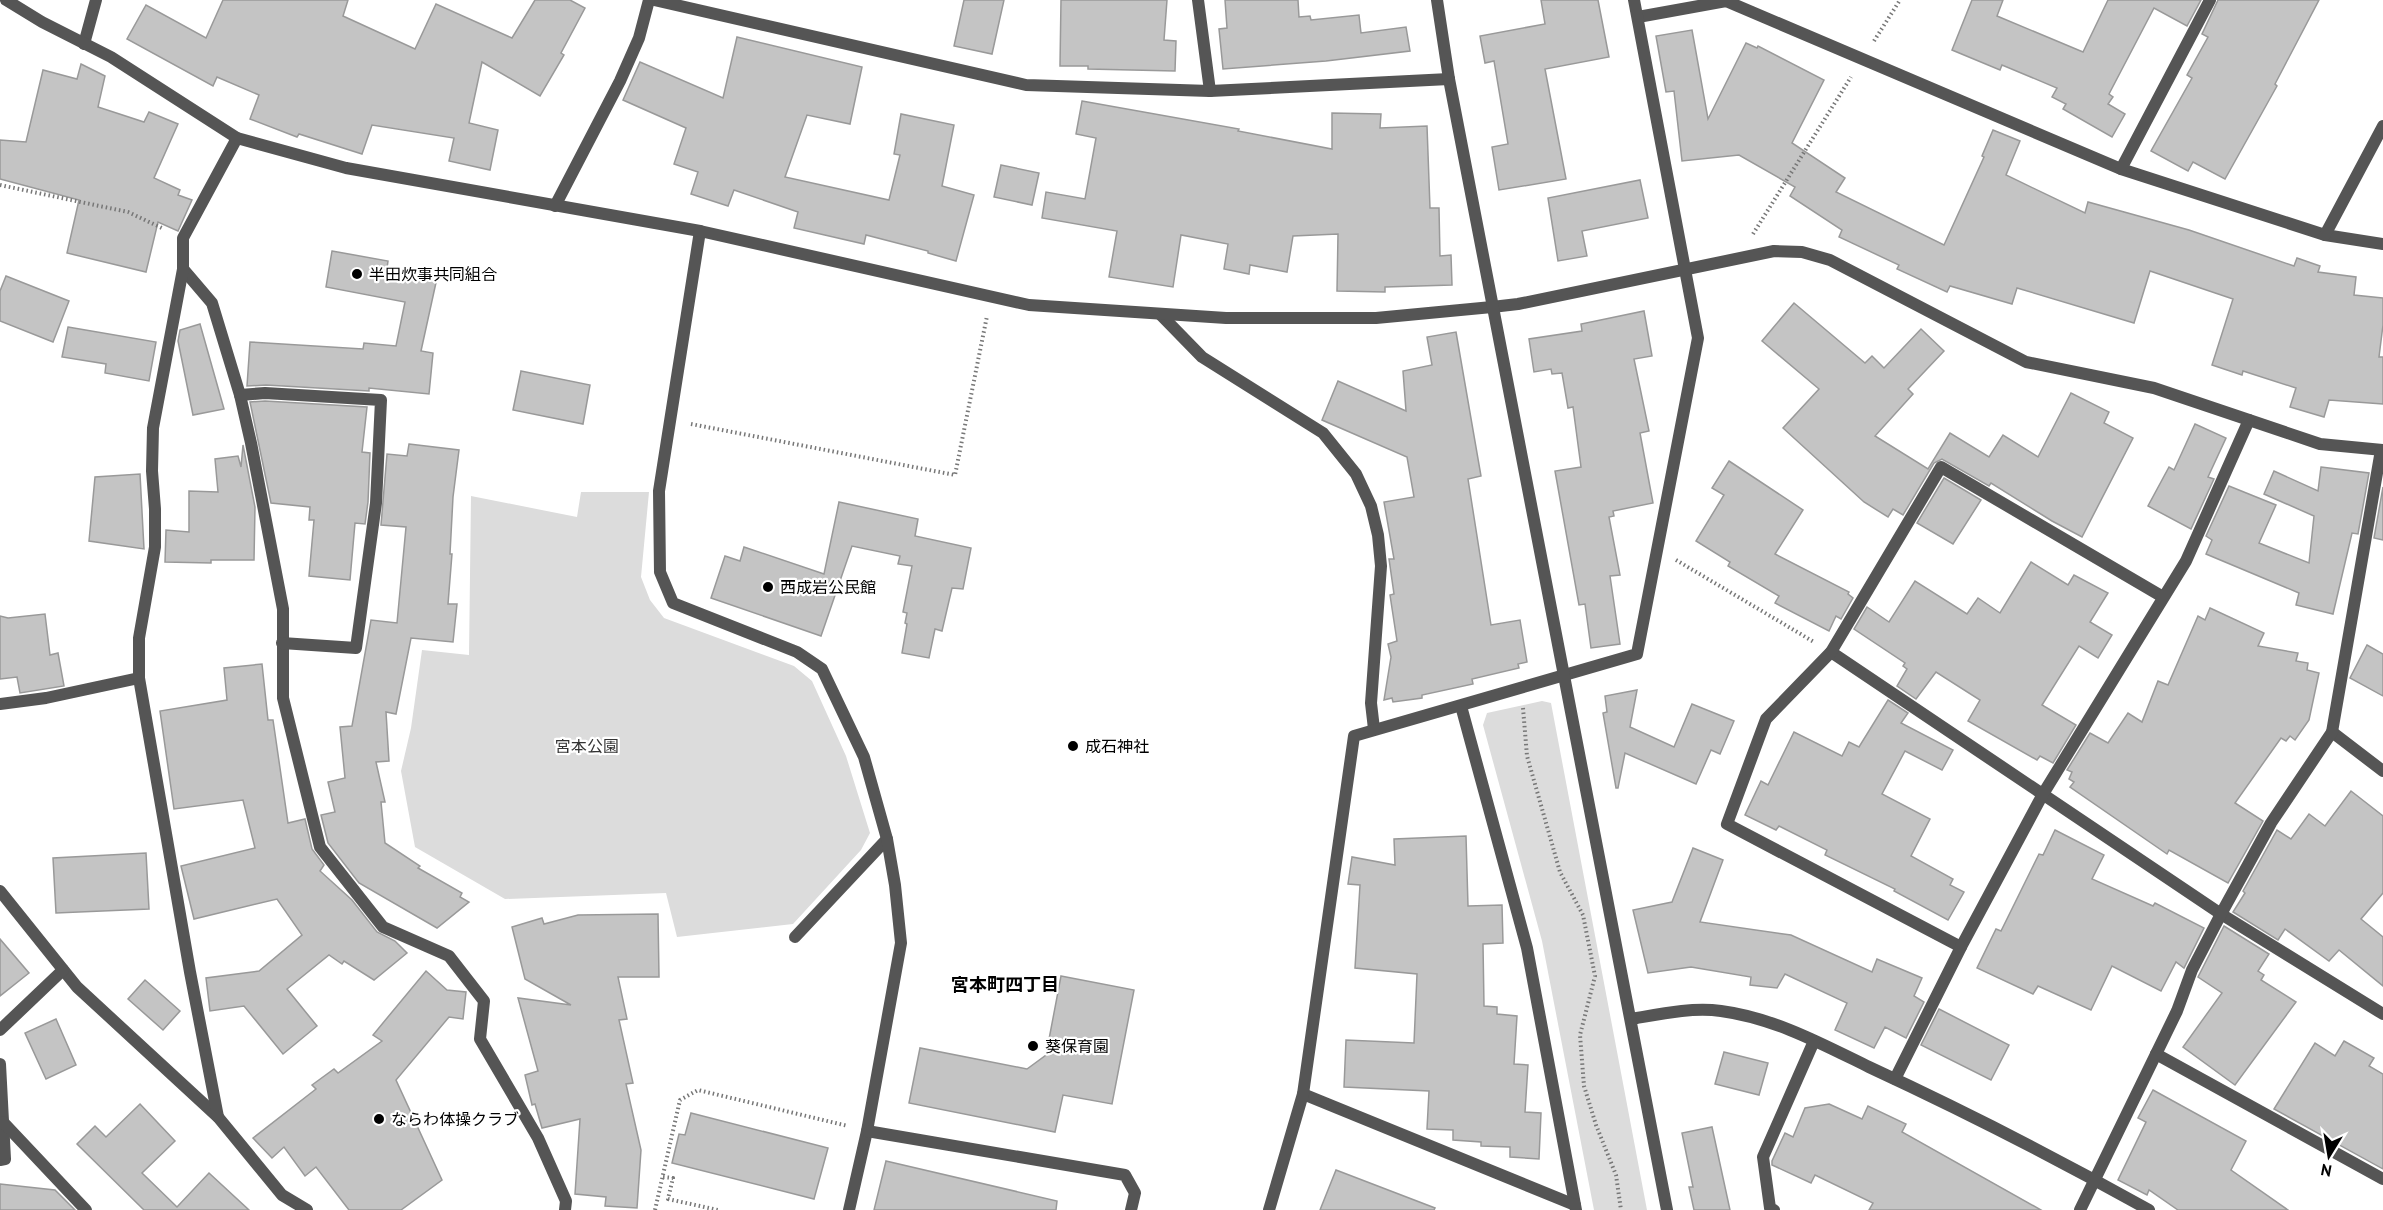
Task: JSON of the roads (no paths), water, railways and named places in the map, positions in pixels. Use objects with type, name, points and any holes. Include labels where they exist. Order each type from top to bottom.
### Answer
[{"type":"street","points":[[6,0],[111,57],[237,138],[346,168],[700,231],[991,298],[1029,305],[1161,315],[1226,318],[1376,318],[1518,304],[1774,250],[1802,252],[1830,260],[2026,362],[2154,388],[2320,444],[2382,450],[2332,732],[2271,823],[2221,914],[2192,970],[2177,1011],[2080,1210]]},
{"type":"street","points":[[84,44],[96,0]]},
{"type":"street","points":[[555,206],[620,81],[639,38],[649,0]]},
{"type":"street","points":[[654,0],[1026,85],[1210,92],[1449,79]]},
{"type":"street","points":[[1198,0],[1210,92]]},
{"type":"street","points":[[1437,0],[1449,79],[1492,307],[1667,1210]]},
{"type":"street","points":[[1269,1210],[1303,1094],[1354,736],[1637,654],[1698,338],[1634,0]]},
{"type":"street","points":[[2121,169],[2210,0]]},
{"type":"street","points":[[1638,17],[1726,1],[2121,169],[2325,236],[2383,244]]},
{"type":"street","points":[[2325,236],[2383,126]]},
{"type":"street","points":[[218,1117],[190,972],[139,678],[139,638],[155,547],[153,428],[183,270],[183,238],[237,138]]},
{"type":"street","points":[[700,231],[659,491],[660,572],[673,603],[797,652],[822,669],[864,757],[887,839],[895,885],[901,943],[867,1131],[849,1210]]},
{"type":"street","points":[[183,270],[212,303],[240,395],[257,470],[283,609],[283,698],[320,847],[383,927],[449,956],[484,1001],[480,1038],[538,1138],[566,1201],[565,1210]]},
{"type":"street","points":[[1161,315],[1202,357],[1323,432],[1356,474],[1371,506],[1378,535],[1381,566],[1371,703],[1374,729]]},
{"type":"street","points":[[240,395],[265,393],[381,400],[376,503],[356,648],[282,643]]},
{"type":"street","points":[[1895,1079],[1961,947],[2043,794],[2186,561],[2249,420]]},
{"type":"street","points":[[1961,947],[1726,824],[1766,719],[1831,652],[1941,467],[2163,597]]},
{"type":"street","points":[[1831,652],[2221,914],[2383,1014]]},
{"type":"street","points":[[0,704],[46,698],[139,678]]},
{"type":"street","points":[[1461,706],[1527,948],[1576,1208]]},
{"type":"street","points":[[2332,732],[2383,771]]},
{"type":"street","points":[[795,937],[887,839]]},
{"type":"street","points":[[0,891],[76,987],[218,1117],[282,1195],[307,1210]]},
{"type":"street","points":[[0,1030],[63,970]]},
{"type":"street","points":[[1631,1019],[1669,1012],[1720,1010],[1772,1022],[1895,1079],[2095,1180],[2149,1210]]},
{"type":"street","points":[[1774,1210],[1770,1208],[1763,1156],[1814,1041]]},
{"type":"street","points":[[2156,1054],[2383,1179]]},
{"type":"street","points":[[0,1064],[5,1159],[0,1160]]},
{"type":"street","points":[[1303,1094],[1576,1208]]},
{"type":"street","points":[[3,1122],[86,1210]]},
{"type":"street","points":[[867,1131],[1125,1175],[1135,1193],[1131,1210]]},
{"type":"place","name":"半田炊事共同組合","points":[[357,274]]},
{"type":"place","name":"西成岩公民館","points":[[768,587]]},
{"type":"place","name":"成石神社","points":[[1073,746]]},
{"type":"place","name":"葵保育園","points":[[1033,1046]]},
{"type":"place","name":"ならわ体操クラブ","points":[[379,1119]]},
{"type":"district","name":"宮本町四丁目","points":[[1005,985]]},
{"type":"park label","name":"宮本公園","points":[[587,746]]}]
